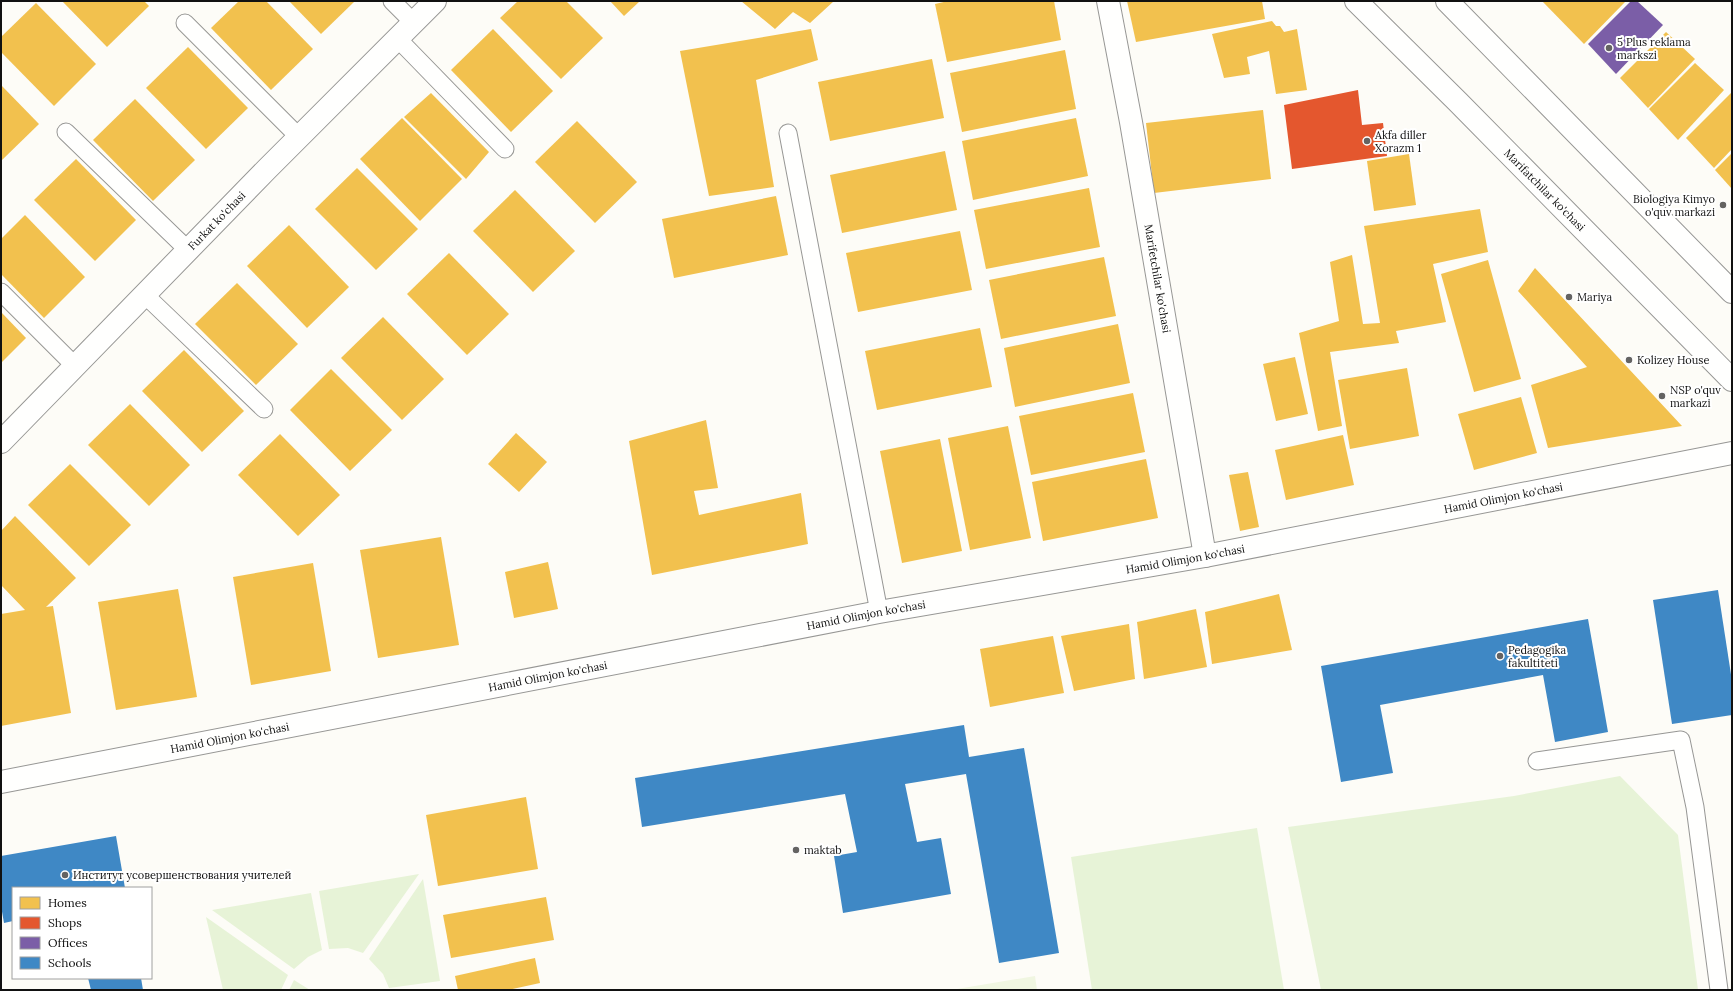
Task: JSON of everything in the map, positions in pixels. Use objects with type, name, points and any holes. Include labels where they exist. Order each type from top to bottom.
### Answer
[{"type":"street","name":"Furkat ko'chasi","points":[[1,442],[188,250],[435,1]]},
{"type":"street","name":"Marifetchilar ko'chasi","points":[[1108,1],[1132,130],[1205,556]]},
{"type":"street","name":"Marifatchilar ko'chasi","points":[[1356,1],[1458,102],[1732,380]]},
{"type":"street","points":[[1447,1],[1732,292]]},
{"type":"street","name":"Hamid Olimjon ko'chasi","points":[[1,782],[879,612],[1205,556],[1732,453]]},
{"type":"lane","points":[[392,1],[414,23]]},
{"type":"lane","points":[[185,23],[299,138]]},
{"type":"lane","points":[[398,39],[505,149]]},
{"type":"lane","points":[[66,132],[188,250]]},
{"type":"lane","points":[[788,133],[879,612]]},
{"type":"lane","points":[[1,292],[75,366]]},
{"type":"lane","points":[[145,295],[264,409]]},
{"type":"lane","points":[[1537,761],[1681,740],[1695,807],[1719,990]]},
{"type":"green space","points":[[1620,776],[1678,835],[1698,990],[1321,990],[1288,827],[1514,796]]},
{"type":"green space","points":[[1257,828],[1284,990],[1092,990],[1071,857]]},
{"type":"green space","points":[[419,874],[363,953],[348,948],[329,949],[319,891]]},
{"type":"green space","points":[[423,879],[440,981],[389,988],[383,974],[369,959]]},
{"type":"green space","points":[[311,893],[322,950],[308,957],[294,969],[212,910]]},
{"type":"green space","points":[[206,917],[288,975],[281,990],[223,990]]},
{"type":"green space","points":[[1035,976],[1037,990],[951,990]]},
{"type":"green space","points":[[294,980],[310,990],[289,990]]},
{"type":"building: Homes","points":[[62,1],[144,1],[149,6],[107,47]]},
{"type":"building: Homes","points":[[239,1],[266,1],[313,49],[271,90],[211,28]]},
{"type":"building: Homes","points":[[289,1],[355,1],[321,34]]},
{"type":"building: Homes","points":[[518,1],[566,1],[603,38],[561,79],[500,18]]},
{"type":"building: Homes","points":[[610,1],[640,1],[624,16]]},
{"type":"building: Homes","points":[[741,1],[834,1],[810,23],[793,12],[775,29]]},
{"type":"building: Homes","points":[[948,1],[1054,1],[1061,40],[947,62],[935,4]]},
{"type":"building: Homes","points":[[1127,1],[1262,1],[1265,19],[1136,42]]},
{"type":"building: Homes","points":[[1542,1],[1626,1],[1584,44]]},
{"type":"building: Homes","points":[[36,3],[96,64],[54,106],[1,52],[1,37]]},
{"type":"building: Homes","points":[[1272,21],[1276,26],[1280,26],[1284,32],[1297,29],[1307,90],[1276,94],[1269,51],[1247,57],[1250,74],[1224,78],[1212,34]]},
{"type":"building: Homes","points":[[493,29],[553,91],[511,132],[451,70]]},
{"type":"building: Homes","points":[[811,29],[818,60],[756,80],[774,187],[709,196],[680,51]]},
{"type":"building: Homes","points":[[1666,32],[1695,59],[1648,108],[1620,78]]},
{"type":"building: Homes","points":[[188,47],[248,108],[206,149],[146,88]]},
{"type":"building: Homes","points":[[1065,50],[1076,109],[962,132],[950,73]]},
{"type":"building: Homes","points":[[932,59],[944,118],[830,141],[818,82]]},
{"type":"building: Homes","points":[[1695,63],[1724,90],[1678,140],[1649,109]]},
{"type":"building: Homes","points":[[1,85],[39,124],[1,161]]},
{"type":"building: Homes","points":[[1732,92],[1732,149],[1714,168],[1686,138]]},
{"type":"building: Homes","points":[[431,93],[489,152],[466,179],[404,117]]},
{"type":"building: Homes","points":[[135,99],[195,160],[153,201],[93,140]]},
{"type":"building: Homes","points":[[1263,110],[1271,179],[1154,193],[1146,123]]},
{"type":"building: Homes","points":[[402,118],[462,179],[420,221],[360,159]]},
{"type":"building: Homes","points":[[1076,118],[1088,176],[973,200],[962,141]]},
{"type":"building: Homes","points":[[577,121],[637,182],[595,223],[535,162]]},
{"type":"building: Homes","points":[[945,151],[957,210],[842,233],[830,175]]},
{"type":"building: Homes","points":[[1732,153],[1732,189],[1715,170]]},
{"type":"building: Homes","points":[[1409,154],[1416,205],[1374,211],[1367,161]]},
{"type":"building: Homes","points":[[76,159],[136,220],[95,261],[34,200]]},
{"type":"building: Homes","points":[[357,168],[418,229],[376,270],[315,209]]},
{"type":"building: Homes","points":[[1089,188],[1100,247],[986,269],[974,210]]},
{"type":"building: Homes","points":[[515,190],[575,251],[533,292],[473,231]]},
{"type":"building: Homes","points":[[776,196],[788,255],[674,278],[662,219]]},
{"type":"building: Homes","points":[[1480,209],[1488,252],[1433,264],[1446,322],[1396,331],[1399,343],[1330,352],[1342,426],[1318,431],[1299,333],[1339,321],[1330,262],[1352,255],[1363,324],[1380,323],[1364,226]]},
{"type":"building: Homes","points":[[25,215],[85,277],[44,318],[1,274],[1,239]]},
{"type":"building: Homes","points":[[289,225],[349,287],[307,328],[247,266]]},
{"type":"building: Homes","points":[[960,231],[972,290],[858,312],[846,253]]},
{"type":"building: Homes","points":[[449,253],[509,314],[467,355],[407,294]]},
{"type":"building: Homes","points":[[1104,257],[1116,316],[1001,339],[989,280]]},
{"type":"building: Homes","points":[[1488,260],[1521,379],[1474,392],[1441,274]]},
{"type":"building: Homes","points":[[1535,268],[1682,426],[1548,448],[1531,385],[1587,367],[1518,291]]},
{"type":"building: Homes","points":[[237,283],[298,344],[256,385],[195,324]]},
{"type":"building: Homes","points":[[1,312],[26,338],[1,363]]},
{"type":"building: Homes","points":[[383,317],[444,379],[402,420],[341,358]]},
{"type":"building: Homes","points":[[1118,324],[1130,383],[1015,407],[1004,348]]},
{"type":"building: Homes","points":[[980,328],[992,387],[877,410],[865,351]]},
{"type":"building: Homes","points":[[184,350],[244,411],[202,452],[142,391]]},
{"type":"building: Homes","points":[[1295,357],[1308,414],[1276,421],[1263,364]]},
{"type":"building: Homes","points":[[1407,368],[1419,436],[1350,449],[1338,380]]},
{"type":"building: Homes","points":[[331,369],[392,430],[350,471],[290,410]]},
{"type":"building: Homes","points":[[1133,393],[1145,452],[1031,475],[1019,416]]},
{"type":"building: Homes","points":[[1521,397],[1537,453],[1474,470],[1458,414]]},
{"type":"building: Homes","points":[[130,404],[190,465],[149,506],[88,445]]},
{"type":"building: Homes","points":[[706,420],[718,488],[694,491],[699,515],[801,493],[808,544],[652,575],[629,441]]},
{"type":"building: Homes","points":[[1008,426],[1031,538],[970,550],[948,438]]},
{"type":"building: Homes","points":[[516,433],[547,462],[519,492],[488,464]]},
{"type":"building: Homes","points":[[280,434],[340,495],[298,536],[238,475]]},
{"type":"building: Homes","points":[[1343,435],[1354,485],[1286,500],[1275,450]]},
{"type":"building: Homes","points":[[940,439],[962,551],[902,563],[880,451]]},
{"type":"building: Homes","points":[[1146,459],[1158,518],[1043,541],[1032,482]]},
{"type":"building: Homes","points":[[70,464],[131,525],[89,566],[28,505]]},
{"type":"building: Homes","points":[[1248,472],[1259,527],[1240,531],[1229,475]]},
{"type":"building: Homes","points":[[15,516],[76,578],[46,607],[53,606],[71,713],[1,726],[1,614],[25,610],[1,585],[1,531]]},
{"type":"building: Homes","points":[[441,537],[459,645],[378,658],[360,550]]},
{"type":"building: Homes","points":[[548,562],[558,609],[514,618],[505,572]]},
{"type":"building: Homes","points":[[313,563],[331,671],[251,685],[233,577]]},
{"type":"building: Homes","points":[[178,589],[197,697],[116,710],[98,602]]},
{"type":"building: Homes","points":[[1279,594],[1292,650],[1212,664],[1205,612]]},
{"type":"building: Homes","points":[[1196,609],[1207,667],[1144,679],[1137,622]]},
{"type":"building: Homes","points":[[1129,624],[1135,679],[1074,691],[1061,636]]},
{"type":"building: Homes","points":[[1053,636],[1064,693],[990,707],[980,649]]},
{"type":"building: Homes","points":[[526,797],[538,869],[438,886],[426,815]]},
{"type":"building: Homes","points":[[546,897],[554,940],[451,958],[443,915]]},
{"type":"building: Homes","points":[[535,958],[540,983],[508,990],[458,990],[455,976]]},
{"type":"building: Shops","points":[[1358,90],[1362,125],[1383,123],[1387,156],[1292,169],[1284,105]]},
{"type":"building: Offices","points":[[1631,1],[1637,1],[1663,25],[1616,74],[1588,44]]},
{"type":"building: Schools","points":[[1718,590],[1732,681],[1732,715],[1672,724],[1653,600]]},
{"type":"building: Schools","points":[[1588,619],[1608,732],[1555,742],[1543,675],[1380,705],[1393,773],[1341,782],[1321,666]]},
{"type":"building: Schools","points":[[964,725],[969,757],[1024,748],[1059,953],[999,963],[966,774],[905,784],[917,842],[941,838],[951,894],[843,913],[834,856],[857,852],[845,794],[642,827],[635,778]]},
{"type":"building: Schools","points":[[116,836],[125,887],[12,887],[12,921],[4,923],[1,906],[1,856]]},
{"type":"building: Schools","points":[[88,979],[141,979],[143,990],[91,990]]},
{"type":"place","name":"5 Plus reklama markszi","points":[[1609,48]]},
{"type":"place","name":"Akfa diller Xorazm 1","points":[[1367,141]]},
{"type":"place","name":"Biologiya Kimyo o'quv markazi","points":[[1723,205]]},
{"type":"place","name":"Mariya","points":[[1569,297]]},
{"type":"place","name":"Kolizey House","points":[[1629,360]]},
{"type":"place","name":"NSP o'quv markazi","points":[[1662,396]]},
{"type":"place","name":"Pedagogika fakultiteti","points":[[1500,656]]},
{"type":"place","name":"maktab","points":[[796,850]]},
{"type":"place","name":"Институт усовершенствования учителей","points":[[65,875]]}]
